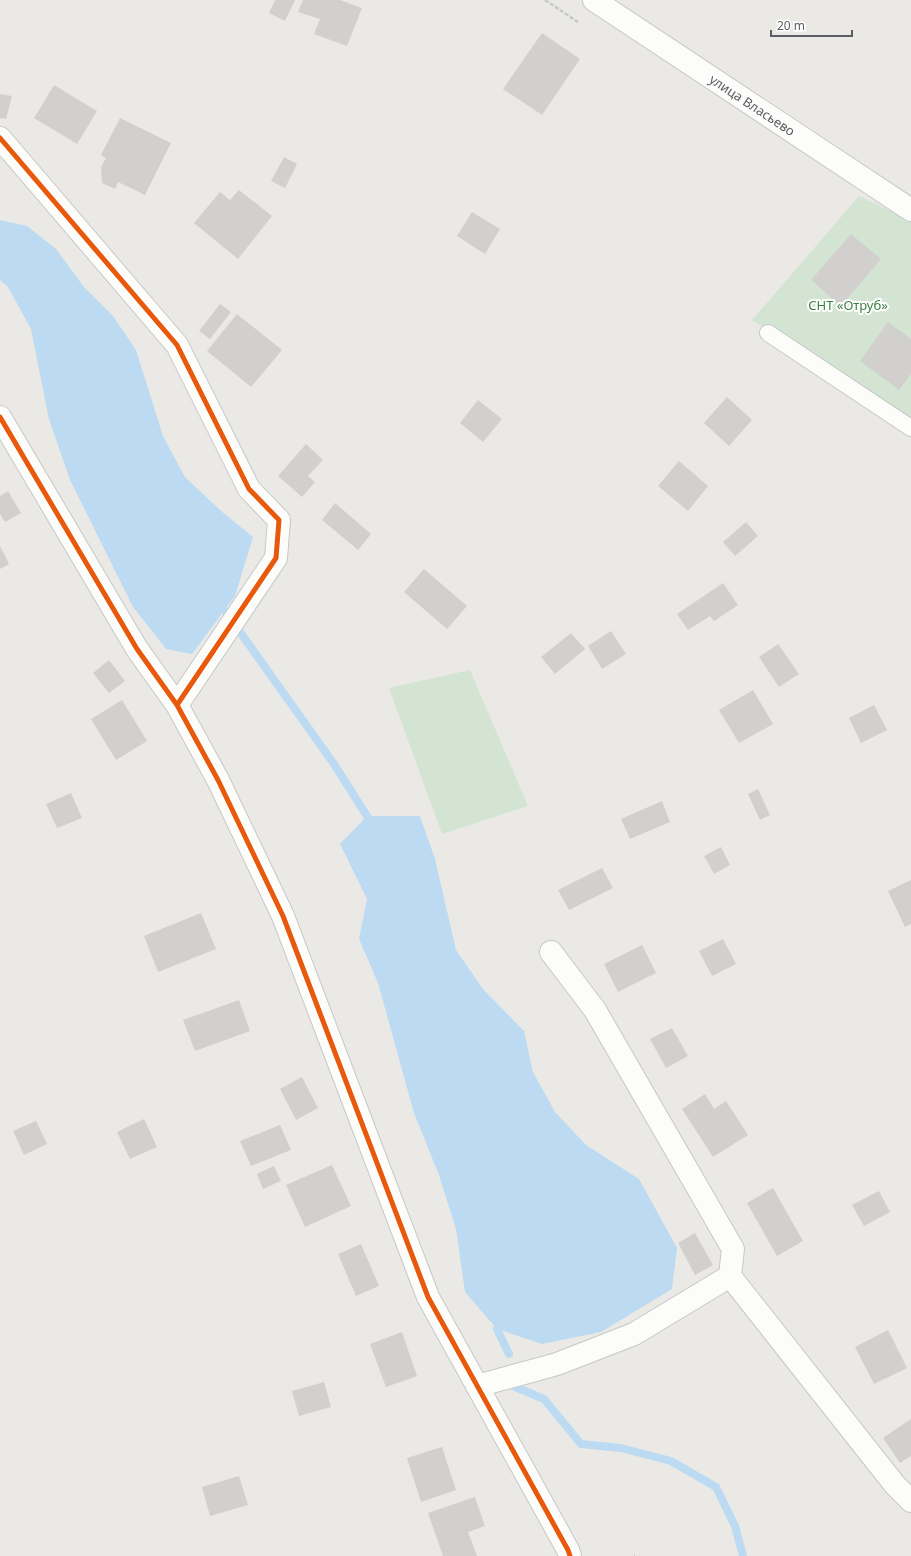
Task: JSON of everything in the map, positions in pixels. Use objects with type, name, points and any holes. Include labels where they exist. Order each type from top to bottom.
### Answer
[{"type":"street","name":"улица Власьево","points":[[594,0],[911,210]]},
{"type":"street","points":[[0,138],[177,345],[249,489],[279,520],[276,558],[176,706]]},
{"type":"street","points":[[0,417],[137,648],[176,706],[218,780],[283,916],[428,1297],[570,1556]]},
{"type":"street","points":[[551,952],[595,1010],[733,1249],[730,1276],[895,1485],[911,1501]]},
{"type":"street","points":[[477,1386],[557,1364],[634,1334],[730,1276]]},
{"type":"lane","points":[[768,333],[911,428]]},
{"type":"green space","name":"СНТ «Отруб»","points":[[859,196],[911,220],[911,421],[752,320]]},
{"type":"green space","points":[[470,670],[528,806],[442,834],[389,688]]},
{"type":"water","points":[[0,220],[27,226],[56,249],[84,287],[113,316],[136,350],[163,436],[185,477],[221,511],[253,537],[235,596],[192,654],[166,649],[133,607],[70,480],[49,419],[31,329],[8,287],[0,280]]},
{"type":"water","points":[[367,816],[420,816],[435,859],[456,950],[483,989],[524,1031],[533,1072],[555,1112],[586,1145],[639,1179],[677,1248],[672,1289],[601,1332],[542,1344],[497,1329],[465,1292],[456,1229],[439,1175],[414,1113],[378,983],[359,939],[367,899],[340,844]]},
{"type":"building","points":[[275,0],[295,0],[285,21],[269,13]]},
{"type":"building","points":[[303,0],[340,0],[362,8],[347,46],[314,34],[320,19],[298,12]]},
{"type":"building","points":[[542,33],[580,59],[542,115],[503,89]]},
{"type":"building","points":[[54,85],[97,111],[77,144],[34,118]]},
{"type":"building","points":[[0,94],[12,96],[6,119],[0,118]]},
{"type":"building","points":[[120,118],[171,143],[145,195],[118,182],[115,189],[102,183],[101,167],[106,158],[101,155]]},
{"type":"building","points":[[284,157],[297,164],[285,188],[271,181]]},
{"type":"building","points":[[239,190],[272,216],[238,259],[194,223],[220,192],[230,200]]},
{"type":"building","points":[[472,212],[500,229],[485,254],[457,236]]},
{"type":"building","points":[[851,234],[881,259],[841,306],[811,280]]},
{"type":"building","points":[[220,304],[231,312],[210,339],[199,331]]},
{"type":"building","points":[[237,314],[282,350],[251,387],[207,351]]},
{"type":"building","points":[[888,322],[911,339],[911,374],[899,390],[860,361]]},
{"type":"building","points":[[727,397],[752,420],[729,446],[704,423]]},
{"type":"building","points":[[478,400],[502,419],[483,442],[460,423]]},
{"type":"building","points":[[306,444],[323,460],[308,476],[315,482],[302,497],[278,476]]},
{"type":"building","points":[[679,461],[708,486],[688,511],[658,486]]},
{"type":"building","points":[[8,491],[21,513],[5,522],[0,514],[0,496]]},
{"type":"building","points":[[335,503],[371,534],[358,550],[322,520]]},
{"type":"building","points":[[746,522],[758,536],[735,556],[723,542]]},
{"type":"building","points":[[0,546],[9,564],[0,569]]},
{"type":"building","points":[[424,569],[467,606],[447,629],[404,592]]},
{"type":"building","points":[[723,583],[738,605],[714,621],[710,616],[688,630],[677,614]]},
{"type":"building","points":[[611,631],[626,654],[602,669],[588,646]]},
{"type":"building","points":[[571,633],[585,649],[555,674],[541,657]]},
{"type":"building","points":[[778,644],[799,674],[779,687],[759,657]]},
{"type":"building","points":[[109,660],[125,681],[109,693],[93,673]]},
{"type":"building","points":[[753,690],[773,724],[739,743],[719,710]]},
{"type":"building","points":[[122,700],[147,741],[116,760],[91,719]]},
{"type":"building","points":[[874,705],[887,730],[861,743],[849,718]]},
{"type":"building","points":[[758,789],[770,815],[760,820],[748,794]]},
{"type":"building","points":[[71,793],[82,818],[57,828],[46,804]]},
{"type":"building","points":[[662,801],[670,822],[630,839],[621,819]]},
{"type":"building","points":[[721,847],[730,865],[714,874],[704,856]]},
{"type":"building","points":[[602,868],[613,888],[569,910],[558,890]]},
{"type":"building","points":[[911,880],[911,924],[905,927],[888,891]]},
{"type":"building","points":[[201,913],[216,949],[158,972],[144,936]]},
{"type":"building","points":[[723,939],[736,964],[712,976],[699,951]]},
{"type":"building","points":[[642,945],[656,973],[618,992],[604,964]]},
{"type":"building","points":[[239,1000],[250,1031],[195,1051],[183,1020]]},
{"type":"building","points":[[672,1028],[688,1056],[666,1068],[650,1039]]},
{"type":"building","points":[[302,1077],[318,1108],[296,1120],[280,1089]]},
{"type":"building","points":[[705,1094],[714,1109],[726,1101],[748,1135],[713,1157],[682,1109]]},
{"type":"building","points":[[144,1119],[157,1147],[130,1159],[117,1132]]},
{"type":"building","points":[[36,1121],[47,1144],[24,1155],[13,1131]]},
{"type":"building","points":[[280,1125],[291,1150],[251,1166],[240,1141]]},
{"type":"building","points":[[332,1165],[351,1206],[305,1227],[286,1185]]},
{"type":"building","points":[[274,1166],[281,1181],[263,1189],[257,1174]]},
{"type":"building","points":[[773,1188],[803,1241],[777,1256],[747,1203]]},
{"type":"building","points":[[879,1191],[890,1212],[864,1226],[852,1205]]},
{"type":"building","points":[[695,1233],[713,1265],[695,1275],[678,1243]]},
{"type":"building","points":[[361,1244],[379,1286],[356,1296],[338,1254]]},
{"type":"building","points":[[888,1330],[907,1368],[874,1384],[855,1347]]},
{"type":"building","points":[[402,1332],[417,1376],[386,1387],[370,1344]]},
{"type":"building","points":[[324,1382],[331,1407],[299,1416],[292,1391]]},
{"type":"building","points":[[911,1419],[911,1456],[900,1463],[883,1438]]},
{"type":"building","points":[[442,1447],[456,1490],[421,1502],[407,1458]]},
{"type":"building","points":[[239,1476],[248,1505],[210,1516],[202,1487]]},
{"type":"building","points":[[475,1497],[485,1526],[468,1532],[477,1556],[443,1556],[428,1513]]},
{"type":"waterway","points":[[225,611],[334,764],[367,816]]},
{"type":"waterway","points":[[497,1329],[509,1354]]},
{"type":"waterway","points":[[513,1386],[544,1399],[581,1444],[621,1448],[671,1461],[716,1487],[735,1526],[743,1556]]},
{"type":"cycle path","points":[[0,138],[177,345],[249,489],[279,520],[276,558],[177,705]]},
{"type":"cycle path","points":[[0,417],[137,649],[177,705],[218,780],[283,916],[428,1297],[570,1556]]}]
